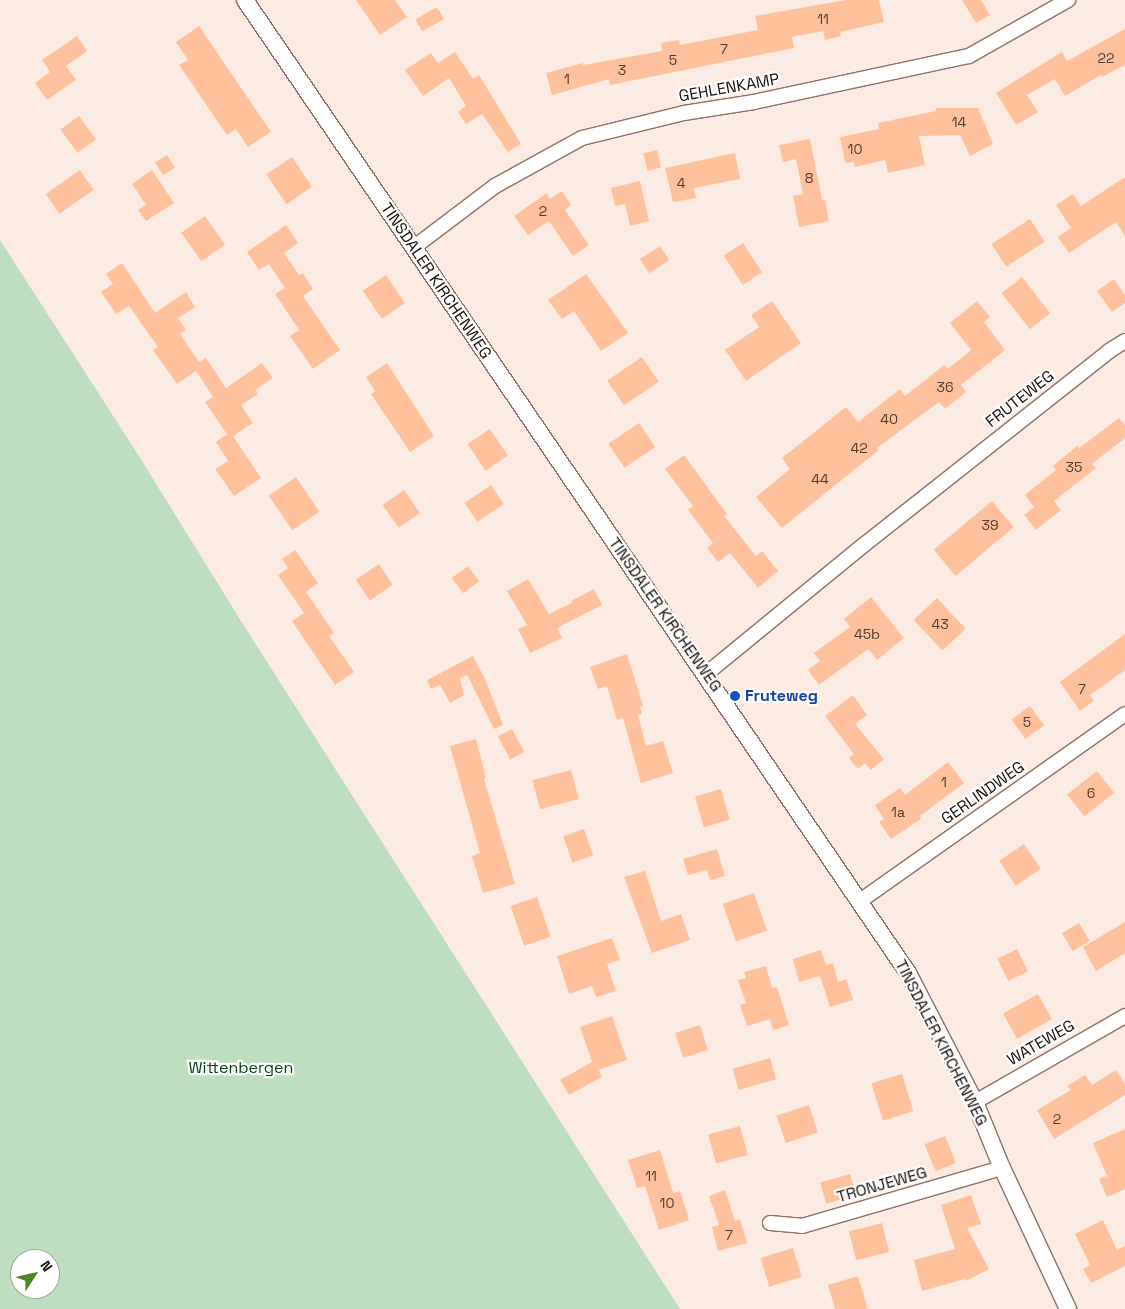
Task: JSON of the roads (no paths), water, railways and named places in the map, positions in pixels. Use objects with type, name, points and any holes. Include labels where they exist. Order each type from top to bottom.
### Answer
[{"type":"street","name":"TINSDALER KIRCHENWEG","points":[[245,0],[908,973],[975,1102],[1002,1168],[1068,1309]]},
{"type":"street","name":"GEHLENKAMP","points":[[413,248],[495,186],[582,138],[684,113],[754,102],[969,56],[1068,0]]},
{"type":"street","name":"FRUTEWEG","points":[[706,674],[895,520],[1109,351],[1125,341]]},
{"type":"street","name":"GERLINDWEG","points":[[860,901],[1125,714]]},
{"type":"street","name":"WATEWEG","points":[[975,1102],[1125,1016]]},
{"type":"street","name":"TRONJEWEG","points":[[770,1223],[802,1226],[1002,1168]]},
{"type":"place","name":"Fruteweg","points":[[735,696]]},
{"type":"park label","name":"Wittenbergen","points":[[241,1068]]}]
